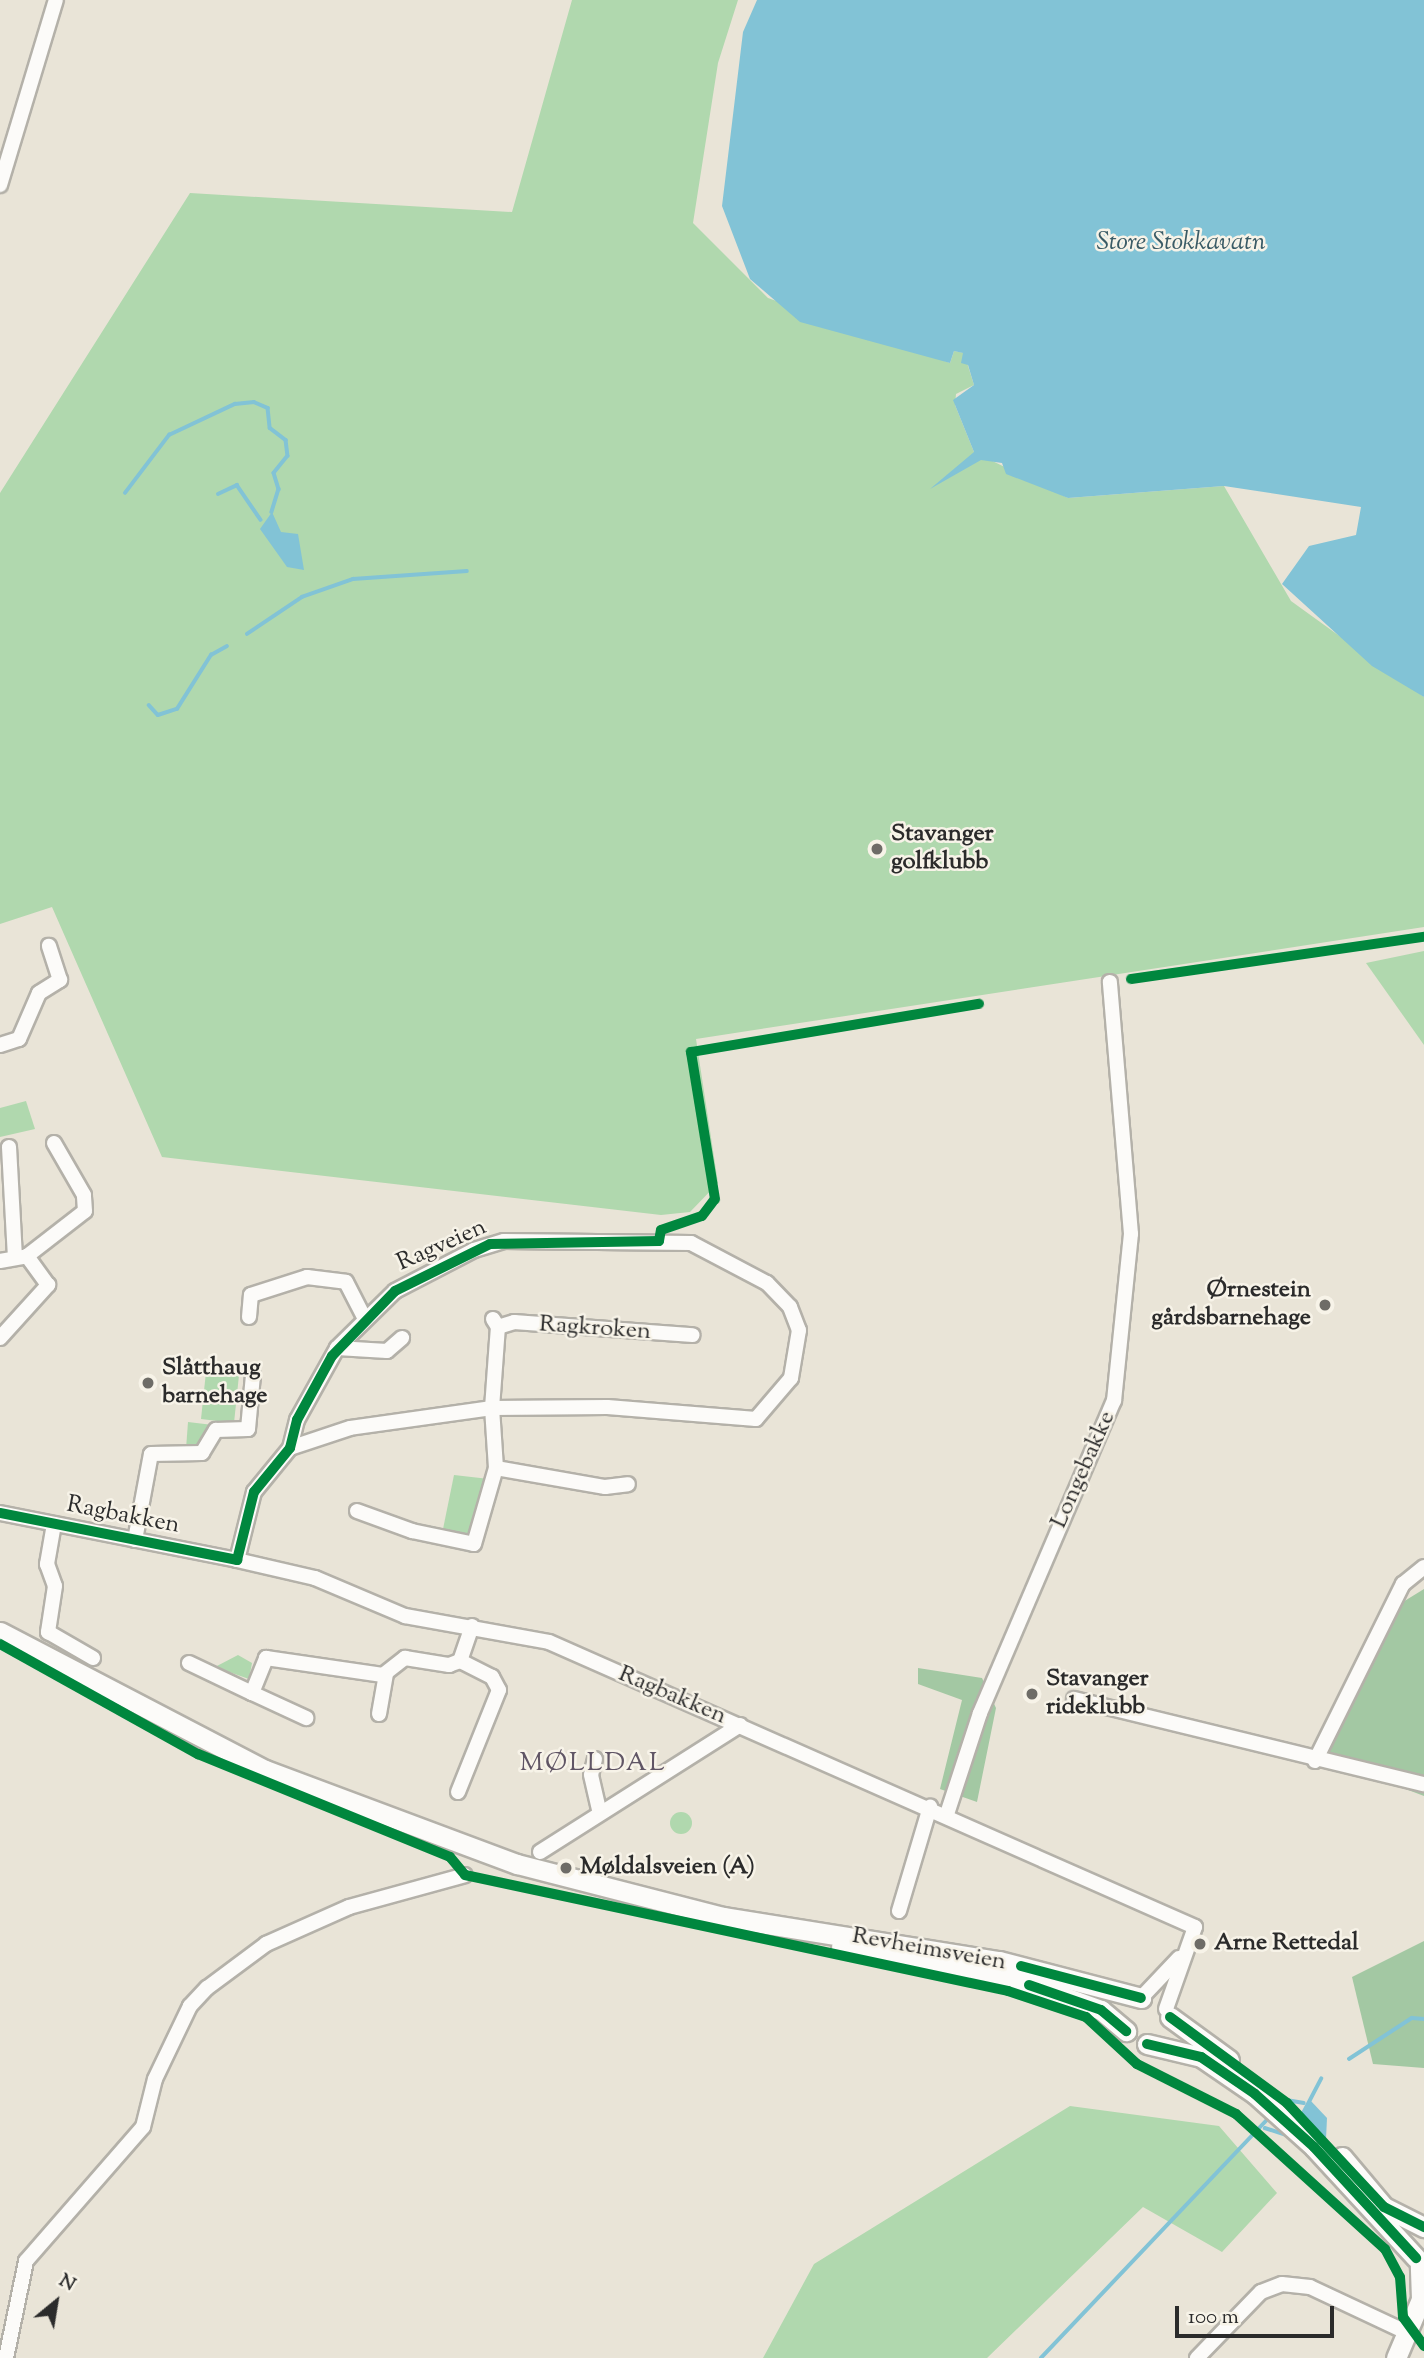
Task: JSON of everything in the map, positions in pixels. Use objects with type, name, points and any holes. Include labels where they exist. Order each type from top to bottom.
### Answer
[{"type":"main road","name":"Revheimsveien","points":[[0,1632],[190,1735],[357,1808],[517,1864],[1042,1989],[1101,2010],[1126,2031]]},
{"type":"main road","name":"Revheimsveien","points":[[756,1923],[999,1961],[1141,1998]]},
{"type":"main road","points":[[1240,2075],[1202,2057],[1147,2044],[1126,2031],[1126,2011],[1141,1998],[1168,2013],[1240,2075],[1310,2125],[1420,2263]]},
{"type":"main road","points":[[1147,2044],[1166,2034],[1168,2013]]},
{"type":"main road","points":[[1358,2187],[1396,2217],[1424,2228],[1420,2263],[1421,2300],[1416,2328],[1400,2357]]},
{"type":"street","points":[[0,185],[56,0]]},
{"type":"street","points":[[0,1045],[19,1039],[39,993],[60,980],[49,946]]},
{"type":"street","name":"Longebakke","points":[[947,1814],[980,1713],[1114,1401],[1131,1234],[1110,982]]},
{"type":"street","points":[[14,1258],[85,1211],[84,1195],[54,1143]]},
{"type":"street","points":[[9,1147],[14,1258]]},
{"type":"street","name":"Ragveien","points":[[237,1560],[254,1492],[290,1448],[297,1420],[337,1348],[395,1291],[490,1244],[679,1240],[748,1268],[786,1301],[799,1330],[791,1378],[756,1419],[595,1407],[492,1408],[350,1428],[290,1448]]},
{"type":"street","points":[[0,1338],[48,1284],[14,1258]]},
{"type":"street","points":[[249,1317],[251,1295],[274,1283],[317,1277],[346,1282],[365,1319]]},
{"type":"street","name":"Ragkroken","points":[[357,1511],[474,1544],[496,1468],[492,1408],[496,1323],[693,1335]]},
{"type":"street","points":[[337,1348],[387,1351],[402,1338]]},
{"type":"street","points":[[135,1540],[151,1454],[202,1453],[216,1430],[248,1429],[253,1375]]},
{"type":"street","points":[[496,1468],[605,1487],[628,1484]]},
{"type":"street","name":"Ragbakken","points":[[0,1513],[315,1578],[405,1616],[550,1642],[947,1814],[1187,1923],[1195,1927],[1188,1942]]},
{"type":"street","points":[[54,1524],[47,1564],[55,1586],[48,1632],[93,1658]]},
{"type":"street","points":[[1315,1761],[1403,1584],[1424,1567]]},
{"type":"street","points":[[460,1661],[472,1626]]},
{"type":"street","points":[[252,1693],[266,1658],[387,1674]]},
{"type":"street","points":[[379,1714],[387,1674],[401,1659],[460,1661],[492,1677],[499,1689],[458,1792]]},
{"type":"street","points":[[189,1663],[306,1718]]},
{"type":"street","points":[[1074,1699],[1315,1761],[1424,1784]]},
{"type":"street","points":[[540,1852],[740,1725]]},
{"type":"street","points":[[595,1759],[591,1774],[600,1813]]},
{"type":"street","points":[[899,1912],[930,1807]]},
{"type":"street","points":[[6,2358],[26,2261],[144,2127],[155,2079],[190,2006],[207,1987],[266,1944],[349,1907],[465,1875]]},
{"type":"street","points":[[1141,1998],[1169,1975],[1188,1942]]},
{"type":"street","points":[[1168,2013],[1188,1942]]},
{"type":"street","points":[[1197,2358],[1241,2311],[1277,2284],[1310,2287],[1384,2327],[1416,2328]]},
{"type":"street","points":[[1384,2327],[1400,2357]]},
{"type":"green space","name":"Stavanger golfklubb","points":[[572,0],[738,0],[718,63],[693,223],[768,298],[950,363],[954,351],[964,353],[974,385],[956,394],[955,405],[974,452],[1068,498],[1224,486],[1291,601],[1424,697],[1424,927],[696,1039],[718,1183],[690,1212],[661,1215],[162,1157],[52,907],[0,924],[0,493],[190,193],[512,212]]},
{"type":"green space","points":[[1424,951],[1424,1045],[1366,963]]},
{"type":"green space","points":[[26,1101],[35,1129],[0,1137],[0,1108]]},
{"type":"green space","points":[[206,1372],[239,1375],[234,1423],[201,1419]]},
{"type":"green space","points":[[188,1422],[213,1425],[202,1447],[186,1449]]},
{"type":"green space","points":[[454,1475],[489,1479],[470,1538],[443,1529]]},
{"type":"green space","points":[[1424,1589],[1424,1796],[1324,1758],[1398,1605]]},
{"type":"green space","points":[[238,1655],[252,1663],[249,1679],[215,1667]]},
{"type":"green space","points":[[918,1668],[982,1678],[996,1708],[977,1802],[940,1789],[962,1700],[918,1684]]},
{"type":"green space","points":[[681,1812],[689,1815],[692,1823],[689,1831],[681,1834],[673,1831],[670,1823],[673,1815]]},
{"type":"green space","points":[[1424,1941],[1424,2068],[1373,2064],[1352,1977]]},
{"type":"green space","points":[[1070,2106],[1219,2126],[1277,2193],[1222,2252],[1143,2207],[987,2358],[763,2358],[814,2264]]},
{"type":"water","name":"Store Stokkavatn","points":[[757,0],[1424,0],[1424,697],[1372,666],[1282,584],[1309,546],[1356,535],[1361,507],[1224,486],[1068,498],[1006,474],[1002,463],[981,460],[930,489],[974,452],[953,400],[974,385],[968,365],[961,363],[963,353],[954,351],[950,363],[800,322],[750,279],[722,206],[743,32]]},
{"type":"water","points":[[272,512],[281,532],[298,534],[304,570],[287,567],[260,529]]},
{"type":"water","points":[[1310,2100],[1327,2118],[1326,2139],[1297,2131]]},
{"type":"waterway","points":[[125,493],[169,435],[235,404],[254,402],[268,408],[270,428],[286,440],[288,456],[274,473],[279,489],[272,512]]},
{"type":"waterway","points":[[218,494],[237,485],[261,520]]},
{"type":"waterway","points":[[247,634],[302,597],[353,579],[467,571]]},
{"type":"waterway","points":[[149,705],[158,715],[177,709],[211,655],[227,646]]},
{"type":"waterway","points":[[1349,2059],[1412,2018],[1424,2019]]},
{"type":"waterway","points":[[1298,2123],[1321,2079]]},
{"type":"waterway","points":[[1277,2106],[1281,2099],[1304,2103]]},
{"type":"waterway","points":[[1041,2358],[1271,2116]]},
{"type":"waterway","points":[[1265,2128],[1293,2137]]},
{"type":"cycle path","points":[[1131,979],[1424,937]]},
{"type":"cycle path","points":[[0,1513],[237,1560],[254,1492],[290,1448],[297,1420],[332,1356],[395,1291],[490,1244],[659,1241],[661,1230],[702,1216],[715,1199],[691,1052],[979,1004]]},
{"type":"cycle path","points":[[0,1644],[198,1754],[450,1857],[465,1875],[1008,1991],[1086,2017],[1137,2064],[1236,2114],[1385,2249],[1400,2277],[1403,2317],[1424,2346]]},
{"type":"cycle path","points":[[1021,1966],[1141,1998]]},
{"type":"cycle path","points":[[1029,1985],[1101,2010],[1126,2031]]},
{"type":"cycle path","points":[[1170,2017],[1287,2103],[1384,2207],[1424,2227]]},
{"type":"cycle path","points":[[1147,2044],[1201,2057],[1255,2094],[1314,2147],[1416,2258]]},
{"type":"place","name":"Stavanger golfklubb","points":[[877,849]]},
{"type":"place","name":"Ørnestein gårdsbarnehage","points":[[1325,1305]]},
{"type":"place","name":"Slåtthaug barnehage","points":[[148,1383]]},
{"type":"place","name":"Stavanger rideklubb","points":[[1032,1694]]},
{"type":"place","name":"Møldalsveien (A)","points":[[566,1868]]},
{"type":"place","name":"Arne Rettedal","points":[[1200,1944]]},
{"type":"district","name":"MØLLDAL","points":[[593,1764]]}]
